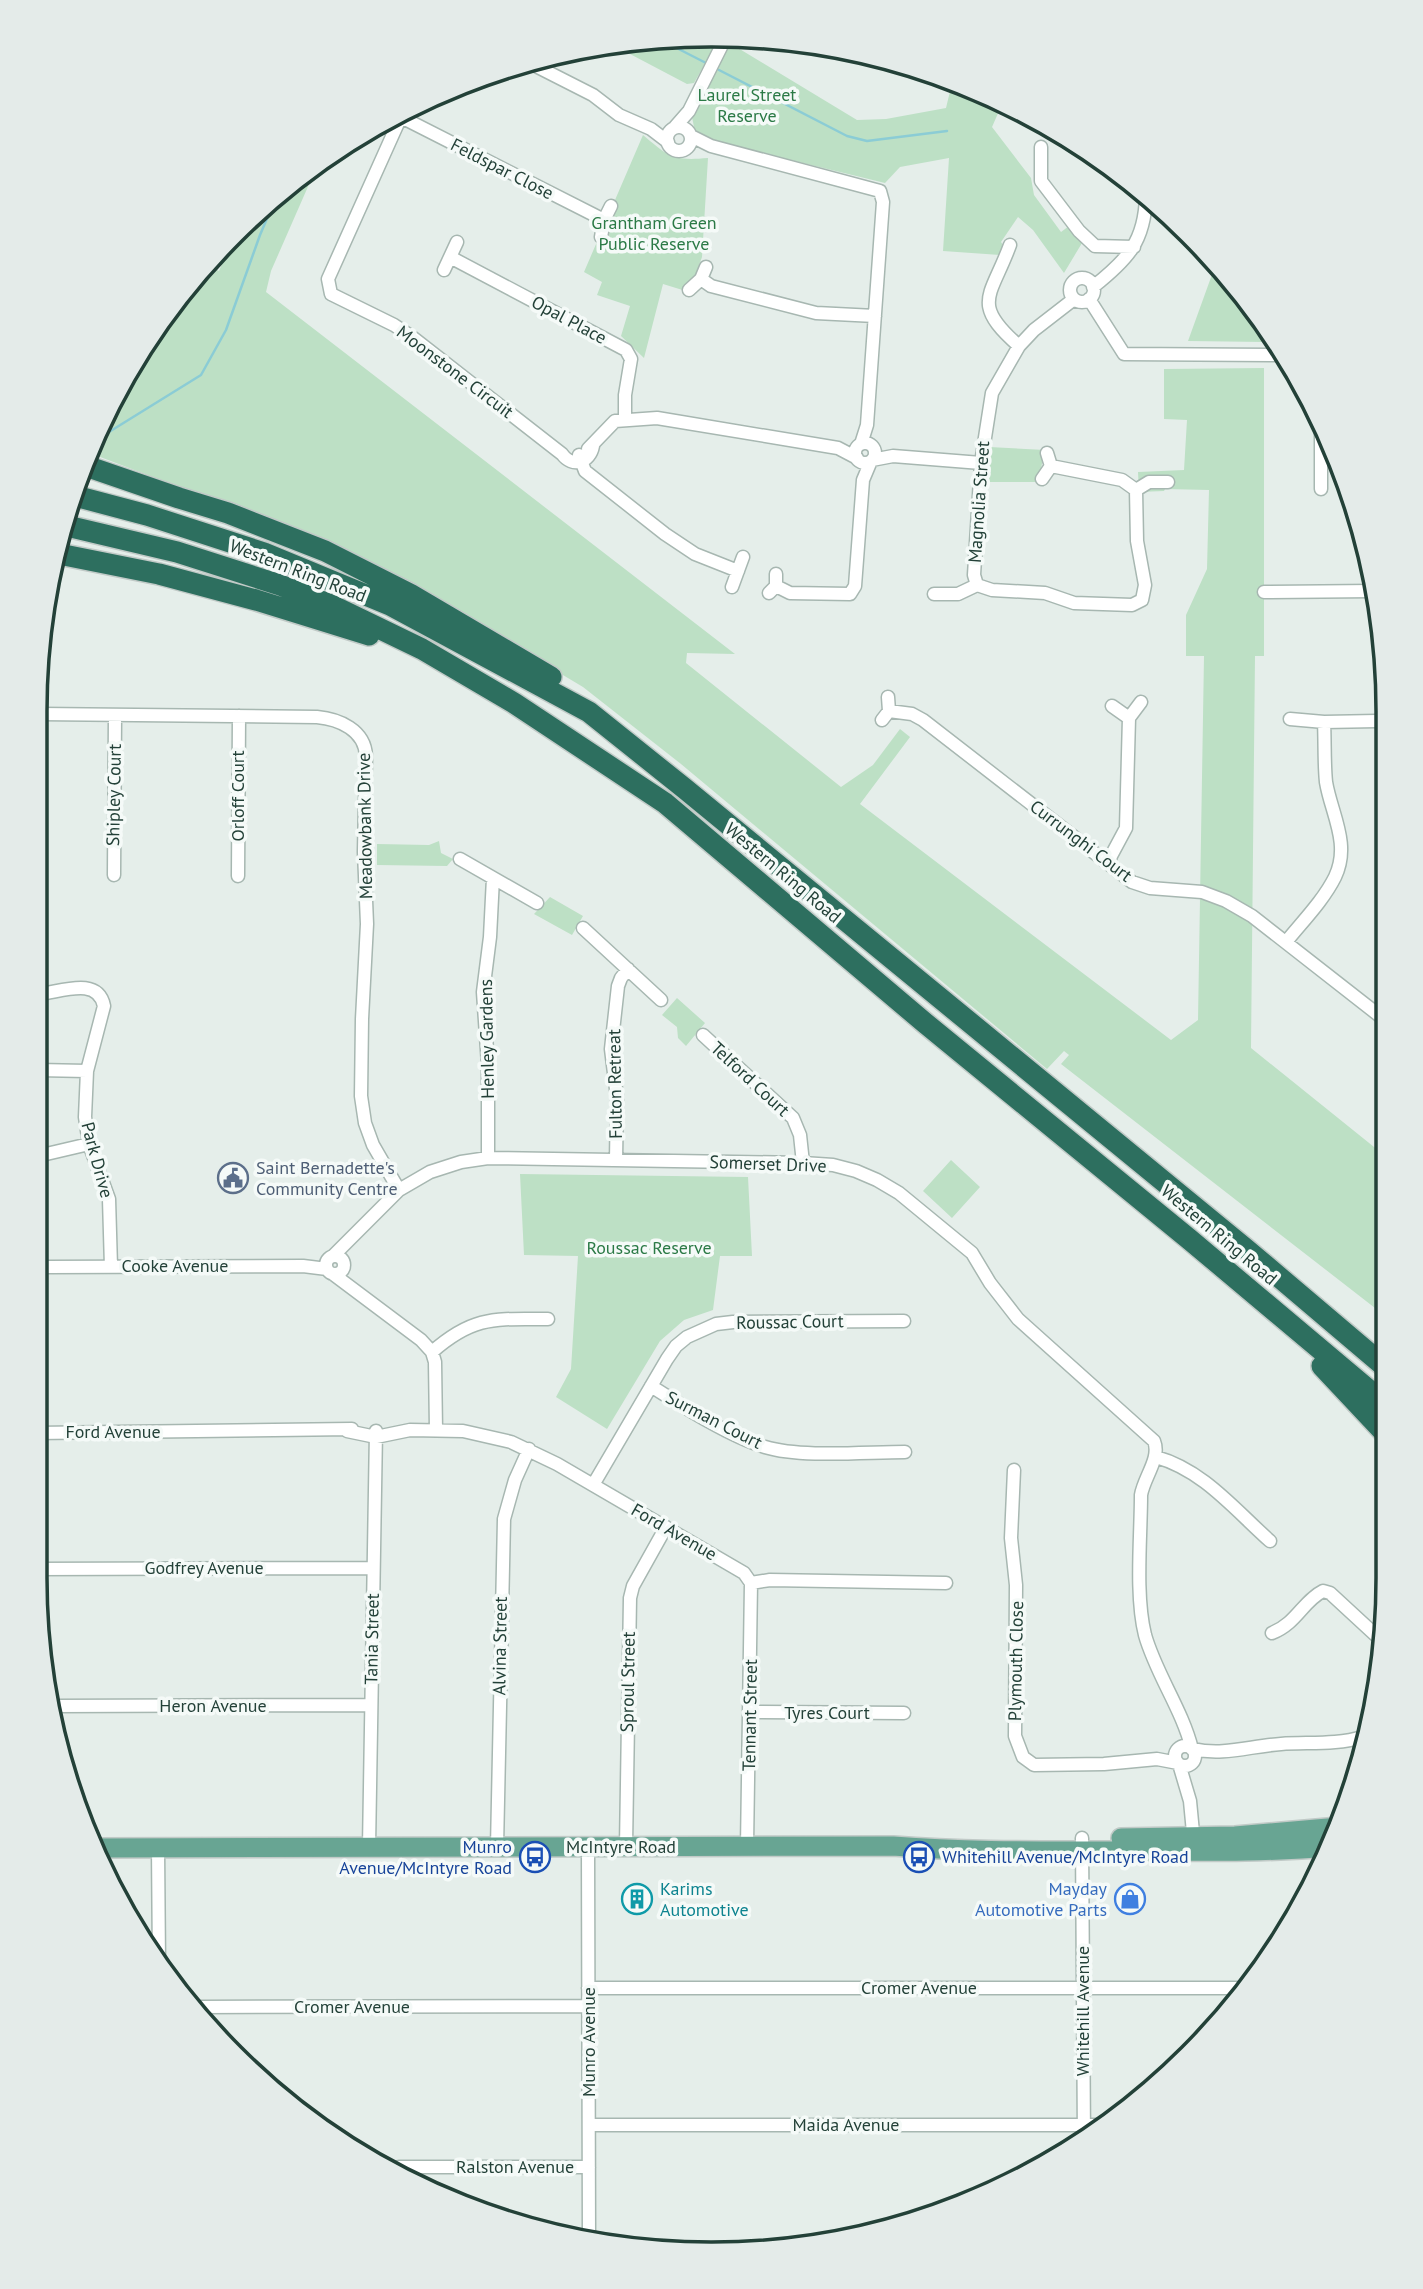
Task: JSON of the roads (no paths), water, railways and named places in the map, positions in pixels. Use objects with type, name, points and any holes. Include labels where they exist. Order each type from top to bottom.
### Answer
[{"type":"highway","points":[[94,469],[228,513],[325,551],[410,594],[508,650],[556,680],[589,712]]},
{"type":"highway","name":"Western Ring Road","points":[[83,498],[147,515],[264,553],[390,605],[589,712],[1246,1249],[1376,1359]]},
{"type":"highway","name":"Western Ring Road","points":[[74,528],[177,552],[280,585],[331,605],[422,649],[514,703],[665,803],[925,1023],[1376,1396]]},
{"type":"highway","points":[[66,555],[232,593],[422,649]]},
{"type":"highway","points":[[1189,1239],[1291,1333],[1376,1424]]},
{"type":"highway","points":[[1246,1249],[1376,1342]]},
{"type":"main road","name":"McIntyre Road","points":[[1194,1844],[1326,1828]]},
{"type":"main road","name":"McIntyre Road","points":[[105,1848],[893,1846],[943,1840],[1082,1845],[1194,1844],[1284,1850],[1318,1848]]},
{"type":"street","points":[[668,142],[668,135],[689,111],[721,47]]},
{"type":"street","points":[[544,69],[593,94],[619,115],[651,129],[675,150],[711,146]]},
{"type":"street","points":[[685,150],[691,143],[689,111]]},
{"type":"street","name":"Feldspar Close","points":[[411,120],[604,220]]},
{"type":"street","name":"Moonstone Circuit","points":[[397,127],[328,279],[328,290],[338,299],[394,325],[562,454],[580,458]]},
{"type":"street","points":[[651,129],[685,128],[711,146],[880,191],[883,202],[855,586],[850,594],[790,593],[774,585]]},
{"type":"street","points":[[1041,147],[1041,181],[1079,231],[1095,246],[1134,247]]},
{"type":"street","points":[[601,237],[604,220],[611,206]]},
{"type":"street","points":[[1146,210],[1138,242],[1118,267],[1091,293],[1081,302],[1074,299],[1070,292],[1075,281],[1087,280],[1091,293],[1124,354],[1272,355]]},
{"type":"street","points":[[444,270],[457,242]]},
{"type":"street","points":[[1010,245],[992,284],[989,313],[996,324],[1019,346]]},
{"type":"street","name":"Opal Place","points":[[450,257],[626,350],[631,359],[625,395],[625,419]]},
{"type":"street","points":[[689,290],[704,273],[711,286],[816,313],[875,316]]},
{"type":"street","name":"Magnolia Street","points":[[1074,299],[1034,330],[1019,346],[992,393],[981,463],[974,575],[977,585],[992,590],[1045,593],[1074,603],[1132,605],[1142,600],[1145,585],[1138,541],[1136,490]]},
{"type":"street","points":[[738,571],[695,554],[665,534],[585,471],[580,458],[615,421],[667,419],[866,453],[981,463]]},
{"type":"street","points":[[1321,448],[1321,489]]},
{"type":"street","points":[[1042,480],[1051,466],[1047,453]]},
{"type":"street","points":[[1051,466],[1122,480],[1136,490],[1149,482],[1168,482]]},
{"type":"street","points":[[732,587],[743,557]]},
{"type":"street","points":[[934,594],[962,594],[977,585]]},
{"type":"street","points":[[1264,592],[1364,591]]},
{"type":"street","name":"Currunghi Court","points":[[888,697],[886,716],[912,714],[923,720],[1132,882],[1150,888],[1202,891],[1226,901],[1252,916],[1376,1013]]},
{"type":"street","points":[[1109,864],[1126,828],[1129,718],[1142,702]]},
{"type":"street","points":[[1112,706],[1129,718]]},
{"type":"street","name":"Meadowbank Drive","points":[[47,714],[327,718],[359,735],[366,748],[364,852],[367,924],[361,1096],[365,1123],[373,1145],[399,1190]]},
{"type":"street","name":"Shipley Court","points":[[114,875],[115,715]]},
{"type":"street","name":"Orloff Court","points":[[238,877],[239,716]]},
{"type":"street","points":[[1290,719],[1324,722],[1376,721]]},
{"type":"street","points":[[1286,943],[1324,895],[1336,875],[1341,845],[1326,783],[1324,722]]},
{"type":"street","points":[[460,859],[537,903]]},
{"type":"street","name":"Henley Gardens","points":[[488,1158],[488,1065],[482,992],[490,937],[493,878]]},
{"type":"street","points":[[583,929],[661,1000]]},
{"type":"street","name":"Fulton Retreat","points":[[616,1160],[617,1097],[611,1049],[618,986],[628,969]]},
{"type":"street","name":"Park Drive","points":[[47,992],[77,987],[100,995],[104,1006],[87,1071],[85,1117],[89,1144],[108,1199],[110,1267]]},
{"type":"street","name":"Telford Court","points":[[703,1035],[793,1118],[800,1135],[803,1163]]},
{"type":"street","points":[[47,1070],[87,1071]]},
{"type":"street","points":[[47,1154],[89,1144]]},
{"type":"street","name":"Somerset Drive","points":[[335,1265],[353,1237],[399,1190],[444,1167],[488,1158],[803,1163],[833,1166],[877,1180],[899,1192],[972,1253],[1018,1319],[1154,1441],[1156,1457]]},
{"type":"street","points":[[335,1265],[354,1288],[421,1340],[432,1352],[436,1375],[436,1430]]},
{"type":"street","name":"Cooke Avenue","points":[[47,1267],[335,1265]]},
{"type":"street","points":[[432,1352],[462,1329],[477,1323],[503,1319],[548,1320]]},
{"type":"street","name":"Roussac Court","points":[[593,1485],[676,1346],[687,1337],[716,1324],[733,1322],[904,1321]]},
{"type":"street","name":"Surman Court","points":[[651,1387],[741,1438],[767,1448],[795,1452],[905,1452]]},
{"type":"street","name":"Ford Avenue","points":[[47,1431],[346,1431],[358,1428],[376,1434],[390,1427],[479,1433],[529,1449],[744,1573],[751,1583]]},
{"type":"street","name":"Tania Street","points":[[369,1847],[376,1434]]},
{"type":"street","name":"Alvina Street","points":[[497,1847],[503,1519],[514,1480],[529,1449]]},
{"type":"street","points":[[1194,1844],[1178,1712],[1149,1645],[1141,1607],[1141,1495],[1146,1475],[1156,1457],[1181,1465],[1198,1476],[1269,1541]]},
{"type":"street","name":"Plymouth Close","points":[[1014,1470],[1011,1538],[1016,1585],[1015,1735],[1023,1757],[1034,1765],[1104,1764],[1185,1756]]},
{"type":"street","name":"Sproul Street","points":[[626,1846],[630,1598],[633,1586],[666,1527]]},
{"type":"street","name":"Godfrey Avenue","points":[[47,1569],[373,1568]]},
{"type":"street","points":[[751,1583],[770,1580],[946,1583]]},
{"type":"street","name":"Tennant Street","points":[[747,1846],[751,1583]]},
{"type":"street","points":[[1272,1633],[1289,1625],[1323,1591],[1330,1593],[1373,1633]]},
{"type":"street","name":"Heron Avenue","points":[[60,1706],[370,1705]]},
{"type":"street","name":"Tyres Court","points":[[750,1712],[904,1713]]},
{"type":"street","points":[[1185,1756],[1277,1744],[1356,1738]]},
{"type":"street","name":"Whitehill Avenue","points":[[1082,1845],[1084,2125]]},
{"type":"street","points":[[158,1847],[159,1947]]},
{"type":"street","name":"Munro Avenue","points":[[588,1847],[589,2230]]},
{"type":"street","name":"Cromer Avenue","points":[[588,1988],[1233,1988]]},
{"type":"street","name":"Cromer Avenue","points":[[205,2007],[589,2007]]},
{"type":"street","name":"Maida Avenue","points":[[589,2126],[1088,2125]]},
{"type":"street","name":"Ralston Avenue","points":[[408,2168],[589,2167]]},
{"type":"waterway","points":[[678,49],[706,63]]},
{"type":"waterway","points":[[719,70],[847,136],[867,141],[947,131]]},
{"type":"waterway","points":[[110,431],[201,375],[226,330],[267,219]]},
{"type":"place","name":"Saint Bernadette's Community Centre","points":[[233,1178]]},
{"type":"place","name":"Munro Avenue/McIntyre Road","points":[[535,1857]]},
{"type":"place","name":"Whitehill Avenue/McIntyre Road","points":[[919,1857]]},
{"type":"place","name":"Karims Automotive","points":[[637,1899]]},
{"type":"place","name":"Mayday Automotive Parts","points":[[1130,1899]]},
{"type":"park label","name":"Laurel Street Reserve","points":[[747,105]]},
{"type":"park label","name":"Grantham Green Public Reserve","points":[[654,234]]},
{"type":"park label","name":"Roussac Reserve","points":[[649,1248]]}]
